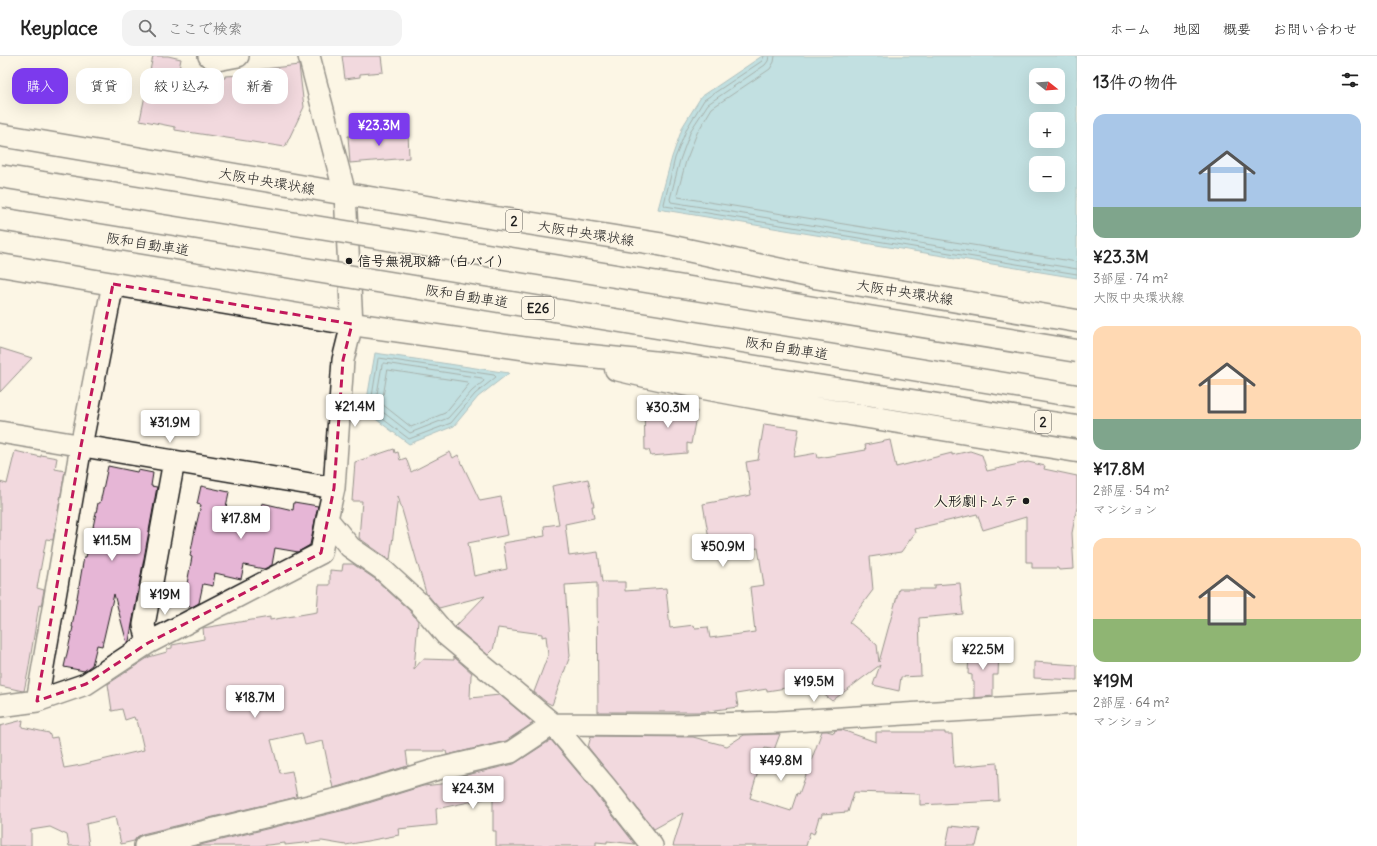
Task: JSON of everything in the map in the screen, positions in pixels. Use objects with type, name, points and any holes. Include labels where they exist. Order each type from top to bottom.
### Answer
[{"type":"main road","name":"大阪中央環状線","points":[[0,135],[345,194],[659,244],[814,277],[1077,321]]},
{"type":"main road","points":[[0,176],[1077,351]]},
{"type":"main road","name":"阪和自動車道","points":[[0,219],[1077,396]]},
{"type":"main road","points":[[560,229],[645,233],[964,290],[1077,308]]},
{"type":"main road","name":"2","points":[[0,265],[352,324],[542,351],[689,366],[1077,427]]},
{"type":"main road","points":[[542,351],[649,378],[921,426],[1077,451]]},
{"type":"street","points":[[209,56],[217,60],[238,56]]},
{"type":"street","points":[[0,706],[37,701],[86,684],[148,643],[321,553],[334,488],[343,360],[352,324],[345,194],[309,56]]},
{"type":"street","points":[[37,701],[81,446],[113,284]]},
{"type":"street","points":[[0,432],[334,488]]},
{"type":"street","points":[[148,643],[144,625],[174,461]]},
{"type":"street","points":[[328,519],[350,547],[383,570],[419,603],[446,635],[553,724],[605,786],[652,846]]},
{"type":"street","points":[[145,846],[346,797],[438,769],[511,752],[553,724],[683,725],[778,722],[1077,703]]},
{"type":"highlighted area","points":[[113,284],[352,324],[343,360],[334,488],[321,553],[148,643],[86,684],[37,701],[81,446]]},
{"type":"water","points":[[762,56],[1077,56],[1077,278],[658,209],[672,157],[683,126],[701,97]]},
{"type":"water","points":[[375,353],[509,373],[478,397],[454,426],[409,444],[365,411]]},
{"type":"building","points":[[153,56],[168,56],[181,59],[179,68],[151,68]]},
{"type":"building","points":[[342,56],[381,56],[383,72],[360,74],[360,77],[345,79]]},
{"type":"building","points":[[299,65],[304,107],[285,147],[175,130],[175,127],[140,120],[143,104],[224,104],[225,76],[232,76],[232,104],[288,104],[288,68],[272,68]]},
{"type":"building","points":[[408,131],[409,158],[350,163],[348,136]]},
{"type":"building","points":[[0,348],[32,358],[0,392]]},
{"type":"building","points":[[644,402],[697,411],[691,444],[687,443],[687,453],[651,456],[649,450],[645,450]]},
{"type":"building","points":[[764,424],[799,429],[794,457],[817,453],[818,458],[866,450],[865,445],[890,440],[896,467],[952,453],[952,455],[970,451],[982,455],[987,471],[1028,462],[1045,466],[1044,469],[1077,476],[1077,507],[1072,533],[1074,569],[1059,570],[1058,568],[1032,568],[1032,562],[1026,562],[1026,517],[983,530],[977,514],[914,529],[915,533],[901,552],[870,557],[873,590],[849,622],[877,645],[879,662],[899,589],[934,589],[934,585],[960,583],[963,614],[919,618],[921,676],[901,677],[899,691],[873,685],[880,665],[832,701],[811,684],[736,694],[738,707],[700,712],[598,712],[597,583],[565,585],[570,656],[552,705],[534,692],[548,655],[546,636],[542,637],[542,634],[498,628],[493,650],[488,655],[455,627],[485,596],[439,608],[426,593],[398,496],[390,560],[359,538],[362,501],[352,501],[355,462],[394,449],[395,453],[398,452],[400,460],[406,458],[411,472],[450,452],[453,458],[458,455],[480,501],[501,497],[508,535],[468,543],[474,576],[507,569],[503,543],[545,536],[544,526],[559,524],[552,486],[588,479],[594,506],[592,506],[594,518],[565,524],[569,556],[598,552],[602,582],[625,582],[625,591],[666,588],[670,628],[694,625],[695,628],[708,627],[710,638],[755,632],[750,587],[764,585],[758,548],[712,556],[703,504],[751,495],[746,462],[758,460]]},
{"type":"building","points":[[15,451],[41,457],[41,455],[57,458],[55,469],[65,471],[53,540],[46,539],[37,588],[44,590],[41,606],[39,605],[24,691],[0,686],[0,482],[7,484]]},
{"type":"building","points":[[108,466],[137,472],[138,470],[153,473],[151,486],[157,487],[129,641],[127,643],[114,594],[102,646],[97,645],[92,665],[84,671],[64,667],[73,627],[84,557],[86,557],[94,527],[98,503],[100,503]]},
{"type":"building","points":[[201,486],[229,492],[226,507],[260,514],[262,503],[293,510],[294,502],[318,506],[310,545],[298,552],[275,548],[272,565],[264,569],[244,565],[241,579],[215,573],[213,586],[203,584],[199,603],[192,607],[172,602],[176,587],[186,589],[192,557],[190,556],[201,505],[197,504]]},
{"type":"building","points":[[343,564],[353,564],[375,579],[410,611],[418,621],[414,669],[423,659],[454,660],[454,657],[472,673],[470,698],[500,695],[533,723],[506,741],[447,755],[446,751],[406,751],[408,766],[333,788],[323,741],[305,745],[302,733],[271,740],[280,773],[292,771],[297,797],[142,834],[134,841],[121,844],[115,817],[86,824],[89,846],[69,846],[67,835],[50,827],[31,830],[31,846],[0,846],[0,726],[23,720],[22,727],[49,733],[51,738],[57,737],[64,768],[144,750],[137,720],[135,720],[134,717],[125,720],[122,709],[112,711],[108,684],[149,657],[167,652],[167,649],[172,648],[172,645],[204,639],[203,628],[270,617],[270,620],[317,612],[319,585],[330,585],[330,570],[342,571]]},
{"type":"building","points":[[978,649],[999,651],[998,675],[993,675],[993,696],[974,698],[974,682],[972,681],[972,675],[968,674],[969,652],[978,653]]},
{"type":"building","points":[[1034,662],[1077,665],[1077,680],[1034,678]]},
{"type":"building","points":[[835,730],[842,730],[876,742],[876,732],[945,732],[945,734],[952,734],[954,767],[997,763],[999,801],[920,805],[920,794],[854,792],[848,812],[822,814],[821,818],[819,817],[814,834],[810,832],[806,846],[673,846],[683,813],[654,829],[588,747],[591,736],[693,737],[727,746],[744,735],[780,734],[774,750],[765,748],[750,798],[791,811],[797,793],[799,794],[822,731],[834,733]]},
{"type":"building","points":[[551,740],[635,844],[607,841],[607,843],[596,842],[596,846],[496,846],[496,831],[493,831],[493,797],[436,809],[437,825],[398,829],[399,835],[346,845],[322,841],[285,845],[285,843],[259,846],[196,846],[349,809],[423,786],[450,783],[449,779],[514,764]]},
{"type":"building","points":[[950,826],[980,829],[976,846],[946,846]]},
{"type":"place","name":"信号無視取締（白バイ）","points":[[349,261]]},
{"type":"place","name":"人形劇トムテ","points":[[1026,501]]}]
